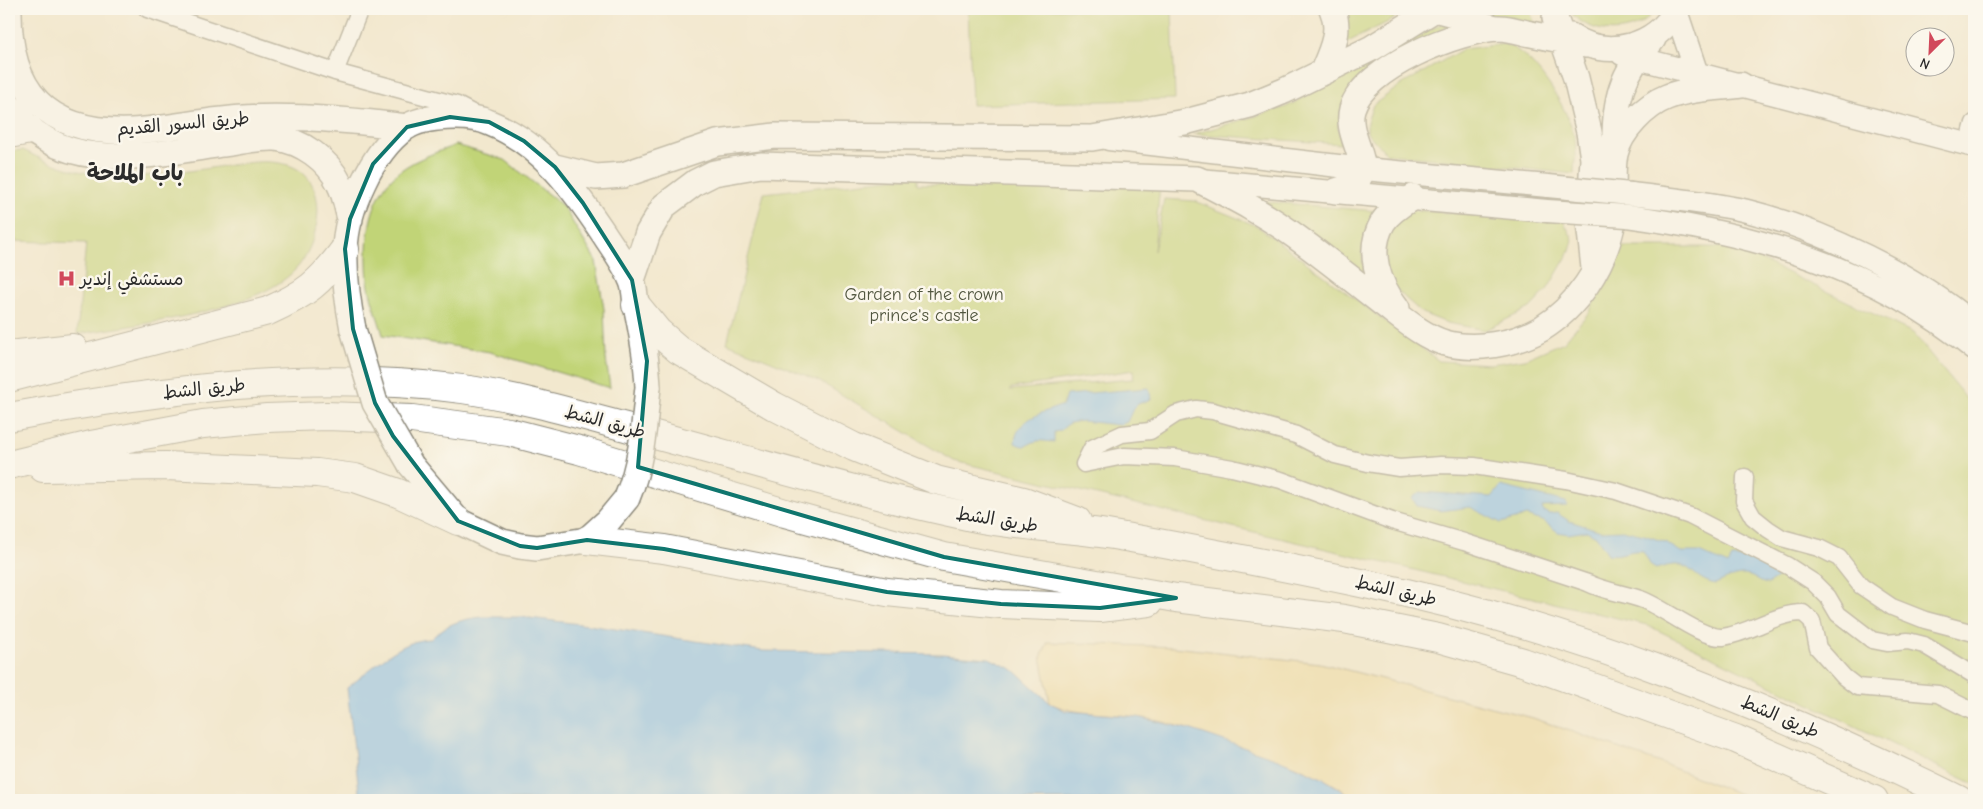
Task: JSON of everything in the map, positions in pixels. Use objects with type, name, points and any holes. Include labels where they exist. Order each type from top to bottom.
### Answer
[{"type":"highway","points":[[9,378],[116,352],[268,311],[299,297],[326,275],[345,249]]},
{"type":"highway","points":[[634,292],[658,332],[679,350],[774,406],[854,447],[936,480],[1024,501],[1108,534]]},
{"type":"highway","points":[[9,355],[85,347],[116,352]]},
{"type":"highway","name":"طريق الشط","points":[[9,416],[211,386],[321,381],[412,384],[512,397],[903,503],[988,521],[1108,534],[1364,584],[1490,613],[1637,661],[1746,703],[1859,750],[1959,800]]},
{"type":"highway","name":"طريق الشط","points":[[9,465],[91,445],[184,428],[268,418],[326,416],[412,419],[509,432],[579,450],[784,513],[944,557],[1176,598],[1344,619],[1438,638],[1523,662],[1736,739],[1874,800]]},
{"type":"highway","points":[[9,469],[166,466],[317,472],[355,478],[398,493],[458,521]]},
{"type":"highway","points":[[587,540],[664,549],[887,592],[1001,604],[1100,608],[1176,598]]},
{"type":"main road","name":"طريق السور القديم","points":[[9,9],[9,35],[16,69],[35,100],[58,118],[75,125],[94,130],[131,131],[242,118],[282,117],[338,119],[407,127]]},
{"type":"main road","points":[[1322,73],[1336,36],[1337,22],[1332,9]]},
{"type":"main road","points":[[1092,138],[1185,122],[1250,105],[1372,48],[1433,9],[1502,28],[1572,32],[1628,47],[1660,32]]},
{"type":"main road","points":[[1196,179],[1248,206],[1293,234],[1407,322],[1429,335],[1457,345],[1492,344],[1512,340],[1533,332],[1552,321],[1574,300],[1594,273],[1612,225],[1615,129],[1619,98],[1625,76],[1635,58],[1660,32],[1676,10]]},
{"type":"main road","points":[[1676,10],[1697,74]]},
{"type":"main road","points":[[1336,191],[1356,181],[1364,169],[1362,158],[1354,139],[1350,119],[1354,104],[1363,90],[1411,56],[1428,47],[1464,34],[1502,28]]},
{"type":"main road","points":[[1572,32],[1635,58],[1971,146]]},
{"type":"main road","points":[[1572,32],[1593,159],[1589,222],[1594,273]]},
{"type":"main road","points":[[1615,153],[1631,124],[1650,105],[1668,96],[1694,90],[1741,85]]},
{"type":"main road","points":[[9,106],[20,132],[73,151],[111,157],[153,154],[265,138],[289,141],[304,147],[322,160],[331,170],[339,182],[350,219]]},
{"type":"main road","points":[[450,116],[488,122],[524,141],[555,168],[583,203],[634,292],[647,361],[648,387],[643,444],[636,477],[627,498],[608,521],[587,540],[537,548],[520,546],[502,542],[458,521],[411,465],[375,403],[353,328],[345,249],[350,219],[364,180],[373,164],[388,144],[407,127],[450,116]]},
{"type":"main road","points":[[555,168],[596,177],[623,175],[717,143],[775,136],[1092,138],[1364,169],[1631,194],[1747,211],[1799,228],[1888,268],[1928,290],[1974,325]]},
{"type":"main road","points":[[634,292],[648,233],[664,206],[696,182],[714,173],[761,165],[1196,179],[1627,216],[1686,224],[1733,234],[1815,259],[1881,288],[1950,329],[1974,348]]},
{"type":"main road","points":[[1407,322],[1390,299],[1379,277],[1374,250],[1383,221],[1394,209],[1412,197]]},
{"type":"street","points":[[147,9],[176,13],[335,72],[457,105],[488,122]]},
{"type":"street","points":[[335,72],[360,9]]},
{"type":"street","points":[[1971,146],[1974,123]]},
{"type":"street","points":[[1974,674],[1924,644],[1908,641],[1887,644],[1872,640],[1838,614],[1828,597],[1813,582],[1788,566],[1727,533],[1652,502],[1600,487],[1474,466],[1441,465],[1399,468],[1368,463],[1335,455],[1296,434],[1213,411],[1196,409],[1176,414],[1150,431],[1122,434],[1092,448],[1084,464],[1124,456],[1175,458],[1232,468],[1281,480],[1392,521],[1464,542],[1588,583],[1603,591],[1623,593],[1644,600],[1693,628],[1721,637],[1753,628],[1790,613],[1803,613],[1812,621],[1818,648],[1844,677],[1857,687],[1938,694],[1974,712]]},
{"type":"street","points":[[1745,477],[1744,502],[1753,517],[1768,529],[1782,538],[1819,548],[1839,558],[1862,586],[1892,607],[1925,620],[1974,633]]},
{"type":"highlighted area","points":[[450,117],[489,122],[524,141],[555,167],[583,203],[632,280],[647,361],[638,467],[944,557],[1176,598],[1100,608],[1001,604],[887,592],[664,549],[587,540],[537,548],[520,546],[458,521],[393,436],[375,403],[353,329],[345,249],[350,219],[373,164],[407,127]]},
{"type":"green space","points":[[968,9],[1172,9],[1175,99],[972,105]]},
{"type":"green space","points":[[1337,9],[1392,9],[1394,19],[1340,46]]},
{"type":"green space","points":[[1460,9],[1529,9],[1535,24]]},
{"type":"green space","points":[[1568,9],[1655,9],[1647,19],[1636,26],[1625,30],[1612,31],[1587,25],[1576,18]]},
{"type":"green space","points":[[1443,23],[1449,26],[1420,42],[1342,109],[1338,126],[1341,144],[1194,134],[1286,107]]},
{"type":"green space","points":[[1504,44],[1526,57],[1558,98],[1572,127],[1575,139],[1574,174],[1387,154],[1367,133],[1367,122],[1373,105],[1401,85],[1463,49]]},
{"type":"green space","points":[[456,145],[505,160],[563,206],[596,261],[604,309],[606,359],[610,388],[490,352],[383,335],[370,294],[367,267],[370,226],[377,200],[384,188],[398,172],[422,158]]},
{"type":"green space","points":[[23,150],[48,162],[72,169],[118,176],[165,174],[253,162],[271,162],[288,165],[302,172],[312,184],[317,198],[316,229],[304,259],[295,270],[277,284],[252,296],[224,306],[161,321],[77,334],[86,243],[9,241],[9,151]]},
{"type":"green space","name":"Garden of the crown prince's castle","points":[[918,176],[918,184],[1160,184],[1154,251],[1164,199],[1195,201],[1257,226],[1439,361],[1490,364],[1525,359],[1564,342],[1590,311],[1616,247],[1734,247],[1913,333],[1974,408],[1974,784],[1647,625],[954,461],[817,380],[727,343],[764,193]],"holes":[[[1134,370],[1133,379],[1010,390],[1011,388]]]},
{"type":"green space","points":[[1258,201],[1377,211],[1367,230],[1363,245],[1362,253],[1367,282]]},
{"type":"green space","points":[[1408,210],[1563,220],[1573,240],[1570,251],[1547,290],[1530,308],[1485,330],[1447,323],[1422,313],[1392,286],[1384,270],[1386,233]]},
{"type":"sand","points":[[1048,642],[1173,647],[1320,663],[1533,718],[1666,765],[1755,800],[1357,800],[1328,781],[1297,767],[1185,728],[1161,721],[1126,715],[1071,710],[1050,703],[1041,657]]},
{"type":"water","points":[[1149,388],[1151,399],[1138,404],[1133,409],[1127,422],[1119,425],[1082,421],[1069,423],[1060,431],[1054,432],[1054,442],[1037,441],[1025,446],[1015,443],[1020,428],[1025,422],[1039,414],[1063,405],[1066,395]]},
{"type":"water","points":[[1501,486],[1566,502],[1567,506],[1542,507],[1543,511],[1549,514],[1557,513],[1569,521],[1601,531],[1622,530],[1644,535],[1665,542],[1681,552],[1699,552],[1728,565],[1732,558],[1747,559],[1767,563],[1787,571],[1768,584],[1750,576],[1741,575],[1715,584],[1699,577],[1684,566],[1677,565],[1656,569],[1651,566],[1643,551],[1617,555],[1608,554],[1596,536],[1587,531],[1568,534],[1558,532],[1543,521],[1526,516],[1501,523],[1470,507],[1441,511],[1417,506],[1412,498],[1420,492],[1492,497]]},
{"type":"water","points":[[482,617],[521,617],[588,625],[763,651],[941,654],[989,658],[1014,670],[1050,703],[1066,711],[1137,717],[1192,730],[1278,759],[1324,779],[1357,800],[360,800],[347,688],[386,657],[408,644],[419,640],[431,639],[454,623]]},
{"type":"place","name":"مستشفي إندير","points":[[66,279]]},
{"type":"district","name":"باب الملاحة","points":[[135,173]]}]
